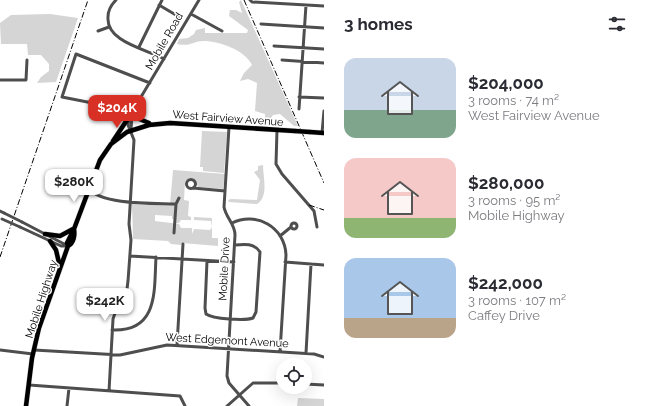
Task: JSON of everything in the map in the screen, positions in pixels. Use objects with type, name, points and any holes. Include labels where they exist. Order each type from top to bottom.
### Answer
[{"type":"main road","points":[[133,110],[137,118],[153,124]]},
{"type":"main road","points":[[113,143],[116,134],[128,117]]},
{"type":"main road","name":"West Fairview Avenue","points":[[113,143],[132,130],[153,124],[170,123],[323,133]]},
{"type":"main road","name":"Mobile Highway","points":[[26,406],[33,352],[40,323],[68,246],[67,242],[74,228],[100,160],[113,143]]},
{"type":"main road","points":[[45,234],[60,236],[74,228]]},
{"type":"main road","points":[[50,241],[56,250],[60,267]]},
{"type":"street","points":[[116,0],[109,11],[109,27],[119,39],[164,59]]},
{"type":"street","points":[[139,47],[162,0]]},
{"type":"street","name":"Mobile Road","points":[[128,117],[199,0]]},
{"type":"street","points":[[250,0],[252,2],[324,6]]},
{"type":"street","points":[[299,109],[305,26],[309,0]]},
{"type":"street","points":[[159,5],[181,18]]},
{"type":"street","points":[[191,14],[222,31]]},
{"type":"street","points":[[261,24],[324,28]]},
{"type":"street","points":[[98,31],[109,27]]},
{"type":"street","points":[[274,46],[324,49]]},
{"type":"street","points":[[109,391],[112,330],[115,312],[128,286],[134,140],[132,130],[133,110],[62,96],[76,53],[150,83]]},
{"type":"street","points":[[0,80],[26,80],[27,60]]},
{"type":"street","points":[[282,60],[324,63]]},
{"type":"street","points":[[299,97],[324,98]]},
{"type":"street","points":[[323,133],[324,111]]},
{"type":"street","points":[[128,117],[128,125],[132,130]]},
{"type":"street","name":"Mobile Drive","points":[[229,127],[225,210],[235,232],[235,245],[227,378],[250,406]]},
{"type":"street","points":[[277,130],[276,164],[282,174],[314,211],[317,227]]},
{"type":"street","points":[[89,188],[92,192],[115,201],[176,204]]},
{"type":"street","points":[[193,188],[225,191]]},
{"type":"street","points":[[174,232],[176,204],[179,198]]},
{"type":"street","points":[[0,211],[68,246]]},
{"type":"street","points":[[1,218],[61,246],[68,246]]},
{"type":"street","points":[[232,223],[245,219],[259,220],[271,226],[280,236],[285,248],[286,262],[280,352]]},
{"type":"street","points":[[280,236],[291,227]]},
{"type":"street","points":[[177,345],[183,244]]},
{"type":"street","points":[[207,261],[205,312],[211,317],[252,319],[257,310],[260,252],[254,246],[235,245]]},
{"type":"street","points":[[130,256],[234,262]]},
{"type":"street","points":[[112,330],[124,330],[134,327],[149,313],[153,300],[156,257]]},
{"type":"street","points":[[286,262],[324,265]]},
{"type":"street","points":[[306,353],[311,264]]},
{"type":"street","name":"West Edgemont Avenue","points":[[0,350],[111,355],[128,354],[159,346],[177,345],[306,353],[324,356]]},
{"type":"street","points":[[227,406],[239,394],[255,382],[276,382]]},
{"type":"street","points":[[312,384],[324,385]]},
{"type":"street","points":[[29,385],[180,396],[184,401],[185,406]]},
{"type":"street","points":[[67,406],[69,388]]},
{"type":"shaded area","points":[[241,0],[298,126],[294,126],[280,114],[273,115],[267,124],[265,121],[265,114],[255,111],[257,83],[248,79],[240,81],[244,73],[252,65],[244,55],[231,47],[210,41],[200,41],[186,45],[177,44],[179,39],[188,38],[194,34],[196,30],[205,28],[205,33],[247,33],[248,30],[229,16],[230,10],[236,10],[242,13],[239,2]]},
{"type":"shaded area","points":[[50,14],[78,18],[56,82],[37,83],[41,77],[49,71],[49,64],[41,55],[28,55],[27,44],[1,44],[0,23],[11,15]]},
{"type":"shaded area","points":[[202,131],[227,132],[224,173],[203,171],[203,167],[200,167]]},
{"type":"shaded area","points":[[263,165],[264,192],[261,201],[257,204],[229,202],[228,200],[231,199],[257,200],[260,180],[254,172],[258,170],[258,166]]},
{"type":"shaded area","points":[[173,170],[225,174],[223,189],[198,187],[193,178],[185,181],[184,200],[189,201],[188,216],[191,217],[191,220],[181,220],[179,223],[174,223],[172,216],[155,215],[155,221],[179,224],[181,228],[192,228],[192,234],[194,229],[210,230],[212,227],[212,238],[218,238],[218,246],[182,243],[181,245],[171,244],[168,241],[133,239],[132,204],[170,205]]},
{"type":"shaded area","points":[[194,217],[212,218],[212,227],[211,221],[194,220]]},
{"type":"shaded area","points":[[298,398],[324,399],[324,406],[297,406]]},
{"type":"railway","points":[[0,257],[88,0]]},
{"type":"railway","points":[[244,0],[324,183]]},
{"type":"railway","points":[[309,205],[324,210]]}]
